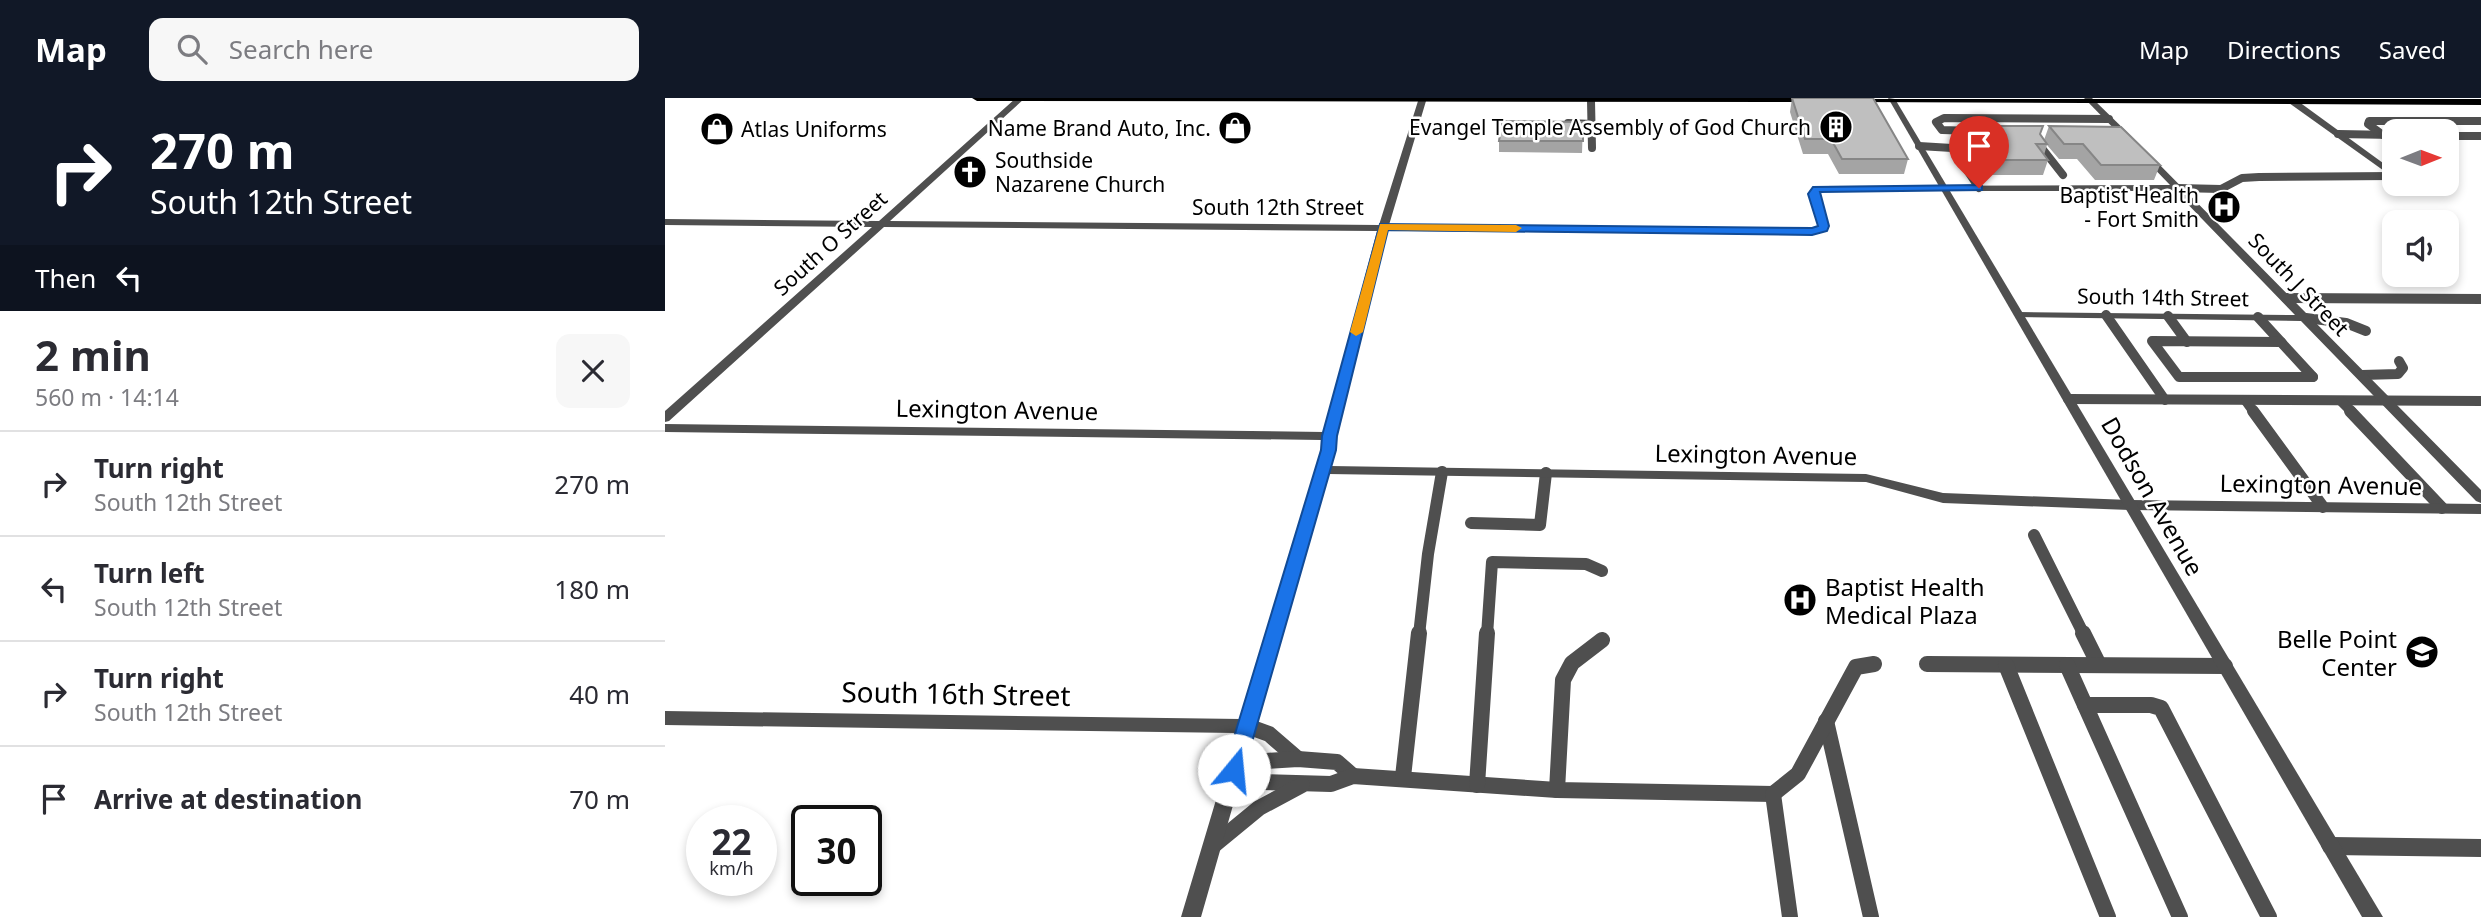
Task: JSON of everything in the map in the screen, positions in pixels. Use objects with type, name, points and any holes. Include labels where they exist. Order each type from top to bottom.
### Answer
[{"type":"main road","points":[[977,98],[1422,101],[1823,99]]},
{"type":"main road","points":[[1836,99],[2481,102]]},
{"type":"street","name":"South O Street","points":[[665,418],[1021,98]]},
{"type":"street","name":"Dodson Avenue","points":[[1891,99],[2373,917]]},
{"type":"street","name":"South J Street","points":[[2089,100],[2112,127],[2178,188],[2481,498]]},
{"type":"street","points":[[2290,100],[2382,166]]},
{"type":"street","points":[[1191,917],[1322,470],[1384,227],[1422,101]]},
{"type":"street","name":"South 12th Street","points":[[665,222],[1812,231],[1823,229],[1824,226],[1813,194],[1817,189],[1979,188],[2068,181],[2178,188]]},
{"type":"street","name":"South 14th Street","points":[[2019,315],[2306,318]]},
{"type":"street","name":"Lexington Avenue","points":[[665,428],[1329,436]]},
{"type":"street","name":"Lexington Avenue","points":[[1322,470],[1866,478],[1943,498],[2130,505],[2481,509]]},
{"type":"street","name":"South 16th Street","points":[[665,718],[1247,726]]},
{"type":"street","points":[[2331,846],[2481,848]]},
{"type":"lane","points":[[1591,101],[1592,148]]},
{"type":"lane","points":[[1988,131],[1947,131],[1942,130],[1936,121],[1944,118],[2085,119],[2112,127]]},
{"type":"lane","points":[[2085,119],[2096,131]]},
{"type":"lane","points":[[2382,121],[2369,121],[2368,124],[2382,134]]},
{"type":"lane","points":[[2459,121],[2481,121]]},
{"type":"lane","points":[[1556,123],[1592,124]]},
{"type":"lane","points":[[2338,134],[2382,135]]},
{"type":"lane","points":[[2459,135],[2481,136]]},
{"type":"lane","points":[[1919,146],[1952,148],[1979,188]]},
{"type":"lane","points":[[2041,147],[2068,181]]},
{"type":"lane","points":[[2178,188],[2221,188],[2242,178],[2382,175]]},
{"type":"lane","points":[[2286,298],[2481,299]]},
{"type":"lane","points":[[2106,315],[2165,400]]},
{"type":"lane","points":[[2168,316],[2187,342]]},
{"type":"lane","points":[[2258,317],[2281,342],[2313,377],[2179,377],[2152,341],[2281,342]]},
{"type":"lane","points":[[2306,318],[2346,323],[2366,331]]},
{"type":"lane","points":[[2361,375],[2398,374],[2403,368],[2399,361]]},
{"type":"lane","points":[[2068,398],[2481,401]]},
{"type":"lane","points":[[2246,401],[2323,507]]},
{"type":"lane","points":[[2341,401],[2442,508]]},
{"type":"lane","points":[[1403,777],[1428,554],[1442,472]]},
{"type":"lane","points":[[1471,523],[1540,525],[1546,473]]},
{"type":"lane","points":[[2034,535],[2099,665]]},
{"type":"lane","points":[[1477,785],[1492,562],[1586,564],[1602,571]]},
{"type":"lane","points":[[1557,790],[1563,680],[1572,663],[1602,640]]},
{"type":"lane","points":[[1252,769],[1262,782],[1331,784],[1353,776],[1403,777],[1557,790],[1773,794],[1798,774],[1856,667],[1874,664]]},
{"type":"lane","points":[[1927,664],[2225,666]]},
{"type":"lane","points":[[2006,665],[2108,917]]},
{"type":"lane","points":[[2067,665],[2180,917]]},
{"type":"lane","points":[[2085,705],[2151,705],[2161,708],[2269,917]]},
{"type":"lane","points":[[1826,721],[1871,917]]},
{"type":"lane","points":[[1247,726],[1261,728],[1277,736],[1299,759]]},
{"type":"lane","points":[[1234,770],[1252,769],[1266,761],[1299,759],[1338,762],[1353,776]]},
{"type":"lane","points":[[1211,848],[1259,808],[1305,783]]},
{"type":"lane","points":[[1773,794],[1790,917]]},
{"type":"building","name":"Evangel Temple Assembly of God Church","points":[[1792,98],[1873,98],[1908,159],[1842,159],[1831,139],[1805,139]]},
{"type":"building","points":[[1502,121],[1583,122],[1583,141],[1499,141]]},
{"type":"building","points":[[1960,126],[2043,126],[2040,134],[2047,144],[2036,144],[2048,160],[1984,160]]},
{"type":"building","points":[[2049,126],[2121,127],[2160,165],[2101,165],[2083,144],[2064,144]]},
{"type":"slow traffic","points":[[1356,332],[1384,227],[1516,228]]},
{"type":"place","name":"Evangel Temple Assembly of God Church","points":[[1836,127]]},
{"type":"place","name":"Name Brand Auto, Inc.","points":[[1235,128]]},
{"type":"place","name":"Atlas Uniforms","points":[[717,129]]},
{"type":"place","name":"Southside Nazarene Church","points":[[970,172]]},
{"type":"place","name":"Baptist Health - Fort Smith","points":[[2224,207]]},
{"type":"place","name":"Baptist Health Medical Plaza","points":[[1800,600]]},
{"type":"place","name":"Belle Point Center","points":[[2422,652]]},
{"type":"route","points":[[1234,770],[1328,450],[1329,436],[1384,227],[1819,231],[1824,226],[1813,194],[1817,189],[1979,188]]}]
